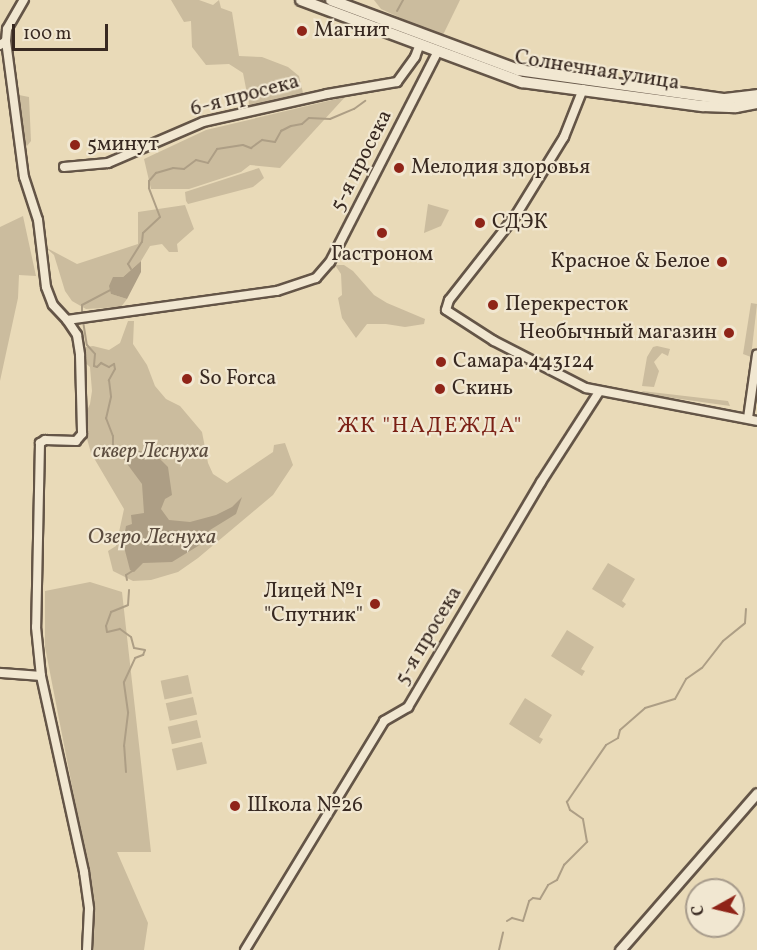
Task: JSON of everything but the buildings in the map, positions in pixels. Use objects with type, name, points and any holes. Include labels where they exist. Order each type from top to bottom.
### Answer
[{"type":"main road","name":"Солнечная улица","points":[[301,0],[522,82],[703,106],[736,107],[757,103]]},
{"type":"main road","name":"Солнечная улица","points":[[331,0],[518,70],[725,99],[757,95]]},
{"type":"street","points":[[24,0],[7,29],[3,43],[24,177],[38,220],[46,287],[52,305],[68,320],[77,335],[80,355],[82,434],[76,441],[45,440],[40,443],[36,627],[41,676],[84,872],[89,909],[87,950]]},
{"type":"street","name":"6-я просека","points":[[64,167],[108,163],[203,122],[327,94],[397,82],[415,57],[420,44]]},
{"type":"street","name":"5-я просека","points":[[68,320],[277,291],[309,282],[324,271],[438,51]]},
{"type":"street","points":[[583,89],[564,137],[516,215],[449,300],[446,309],[494,341],[599,392],[757,421]]},
{"type":"street","points":[[748,418],[757,355]]},
{"type":"street","name":"5-я просека","points":[[245,950],[384,721],[408,707],[541,482],[599,392]]},
{"type":"street","points":[[0,673],[41,676]]},
{"type":"street","points":[[620,950],[757,793]]},
{"type":"green space","points":[[171,0],[199,0],[213,5],[219,0],[221,8],[232,12],[239,56],[262,57],[288,67],[299,76],[304,97],[250,109],[243,73],[229,64],[206,65],[192,47],[191,21],[184,22]]},
{"type":"green space","points":[[374,0],[460,0],[442,37],[381,9]]},
{"type":"green space","points":[[19,95],[29,97],[31,141],[27,146],[24,144]]},
{"type":"green space","points":[[345,97],[280,168],[250,165],[241,172],[189,189],[151,189],[144,159],[206,130]]},
{"type":"green space","points":[[259,168],[264,178],[253,187],[188,204],[186,201],[185,192]]},
{"type":"green space","points":[[428,204],[449,210],[441,226],[424,233]]},
{"type":"green space","points":[[185,205],[194,229],[177,244],[178,252],[169,252],[162,244],[150,246],[141,261],[123,277],[111,294],[127,299],[121,307],[86,309],[72,301],[65,291],[54,255],[45,247],[77,264],[138,244],[138,212]]},
{"type":"green space","points":[[23,216],[36,276],[19,275],[18,298],[0,381],[0,227]]},
{"type":"green space","points":[[335,265],[344,265],[353,271],[374,295],[425,319],[424,324],[405,327],[367,324],[356,338],[342,318],[338,298],[342,295],[341,274]]},
{"type":"green space","points":[[751,303],[757,304],[751,357],[743,354]]},
{"type":"green space","name":"сквер Леснуха","points":[[128,321],[134,321],[133,344],[147,365],[155,386],[166,399],[180,406],[202,432],[208,463],[213,474],[227,483],[273,452],[274,445],[285,443],[293,465],[273,495],[198,558],[178,572],[151,580],[133,581],[113,571],[108,551],[116,546],[124,509],[91,453],[82,421],[90,404],[92,391],[90,367],[82,360],[80,348],[93,346],[109,350],[120,343]]},
{"type":"green space","points":[[653,347],[670,349],[668,356],[662,353],[654,362],[659,371],[654,387],[642,386],[647,357]]},
{"type":"green space","points":[[642,391],[728,401],[730,406],[645,394]]},
{"type":"green space","points":[[608,563],[635,579],[622,601],[626,604],[623,608],[592,589]]},
{"type":"green space","points":[[90,582],[122,592],[151,852],[117,852],[148,923],[144,950],[92,950],[92,889],[45,647],[45,591]]},
{"type":"green space","points":[[567,630],[594,647],[581,669],[585,671],[582,676],[551,656]]},
{"type":"green space","points":[[188,675],[192,694],[165,699],[161,681]]},
{"type":"green space","points":[[193,697],[197,715],[170,721],[166,703]]},
{"type":"green space","points":[[525,698],[552,715],[539,737],[543,739],[540,744],[509,724]]},
{"type":"green space","points":[[197,720],[201,738],[172,744],[168,727]]},
{"type":"green space","points":[[202,742],[207,763],[177,770],[172,749]]},
{"type":"water","points":[[141,261],[141,272],[127,299],[111,294],[109,286],[113,277],[123,277]]},
{"type":"water","name":"Озеро Леснуха","points":[[133,449],[157,456],[168,467],[172,495],[165,499],[161,509],[169,520],[190,522],[216,515],[232,507],[242,497],[236,514],[210,530],[198,546],[172,562],[143,563],[134,572],[130,570],[123,543],[126,526],[132,524],[131,515],[144,513],[142,484],[122,457],[126,450]]},
{"type":"waterway","points":[[397,11],[403,0]]},
{"type":"waterway","points":[[131,269],[128,264],[142,242],[143,233],[160,217],[149,188],[149,181],[156,173],[173,168],[184,169],[196,160],[208,163],[217,149],[243,145],[251,148],[262,140],[275,142],[281,131],[291,126],[302,124],[309,118],[330,119],[354,109],[365,101]]},
{"type":"waterway","points":[[82,311],[82,305],[112,289]]},
{"type":"waterway","points":[[83,321],[87,345],[95,354],[94,366],[97,367],[101,363],[109,367],[114,364],[115,369],[109,380],[111,397],[106,418],[113,436],[113,451],[125,457]]},
{"type":"waterway","points":[[127,580],[126,575],[134,570]]},
{"type":"waterway","points":[[126,772],[124,746],[128,712],[124,682],[135,658],[143,655],[145,650],[134,648],[131,637],[120,629],[107,632],[106,626],[111,612],[128,605],[129,590]]},
{"type":"waterway","points":[[507,921],[512,918],[523,921],[529,901],[533,898],[540,899],[548,885],[557,880],[564,865],[587,842],[583,819],[570,810],[567,802],[606,745],[618,738],[620,730],[645,708],[675,699],[686,679],[702,668],[723,641],[745,623],[746,609]]},
{"type":"waterway","points":[[499,950],[503,932]]},
{"type":"place","name":"Магнит","points":[[302,31]]},
{"type":"place","name":"5минут","points":[[75,145]]},
{"type":"place","name":"Мелодия здоровья","points":[[399,168]]},
{"type":"place","name":"СДЭК","points":[[480,223]]},
{"type":"place","name":"Гастроном","points":[[382,233]]},
{"type":"place","name":"Красное & Белое","points":[[722,262]]},
{"type":"place","name":"Перекресток","points":[[493,305]]},
{"type":"place","name":"Необычный магазин","points":[[729,333]]},
{"type":"place","name":"Самара 443124","points":[[441,362]]},
{"type":"place","name":"So Forca","points":[[187,379]]},
{"type":"place","name":"Скинь","points":[[440,389]]},
{"type":"place","name":"Лицей №1 \"Спутник\"","points":[[375,604]]},
{"type":"place","name":"Школа №26","points":[[235,806]]},
{"type":"district","name":"ЖК \"НАДЕЖДА\"","points":[[430,427]]}]
